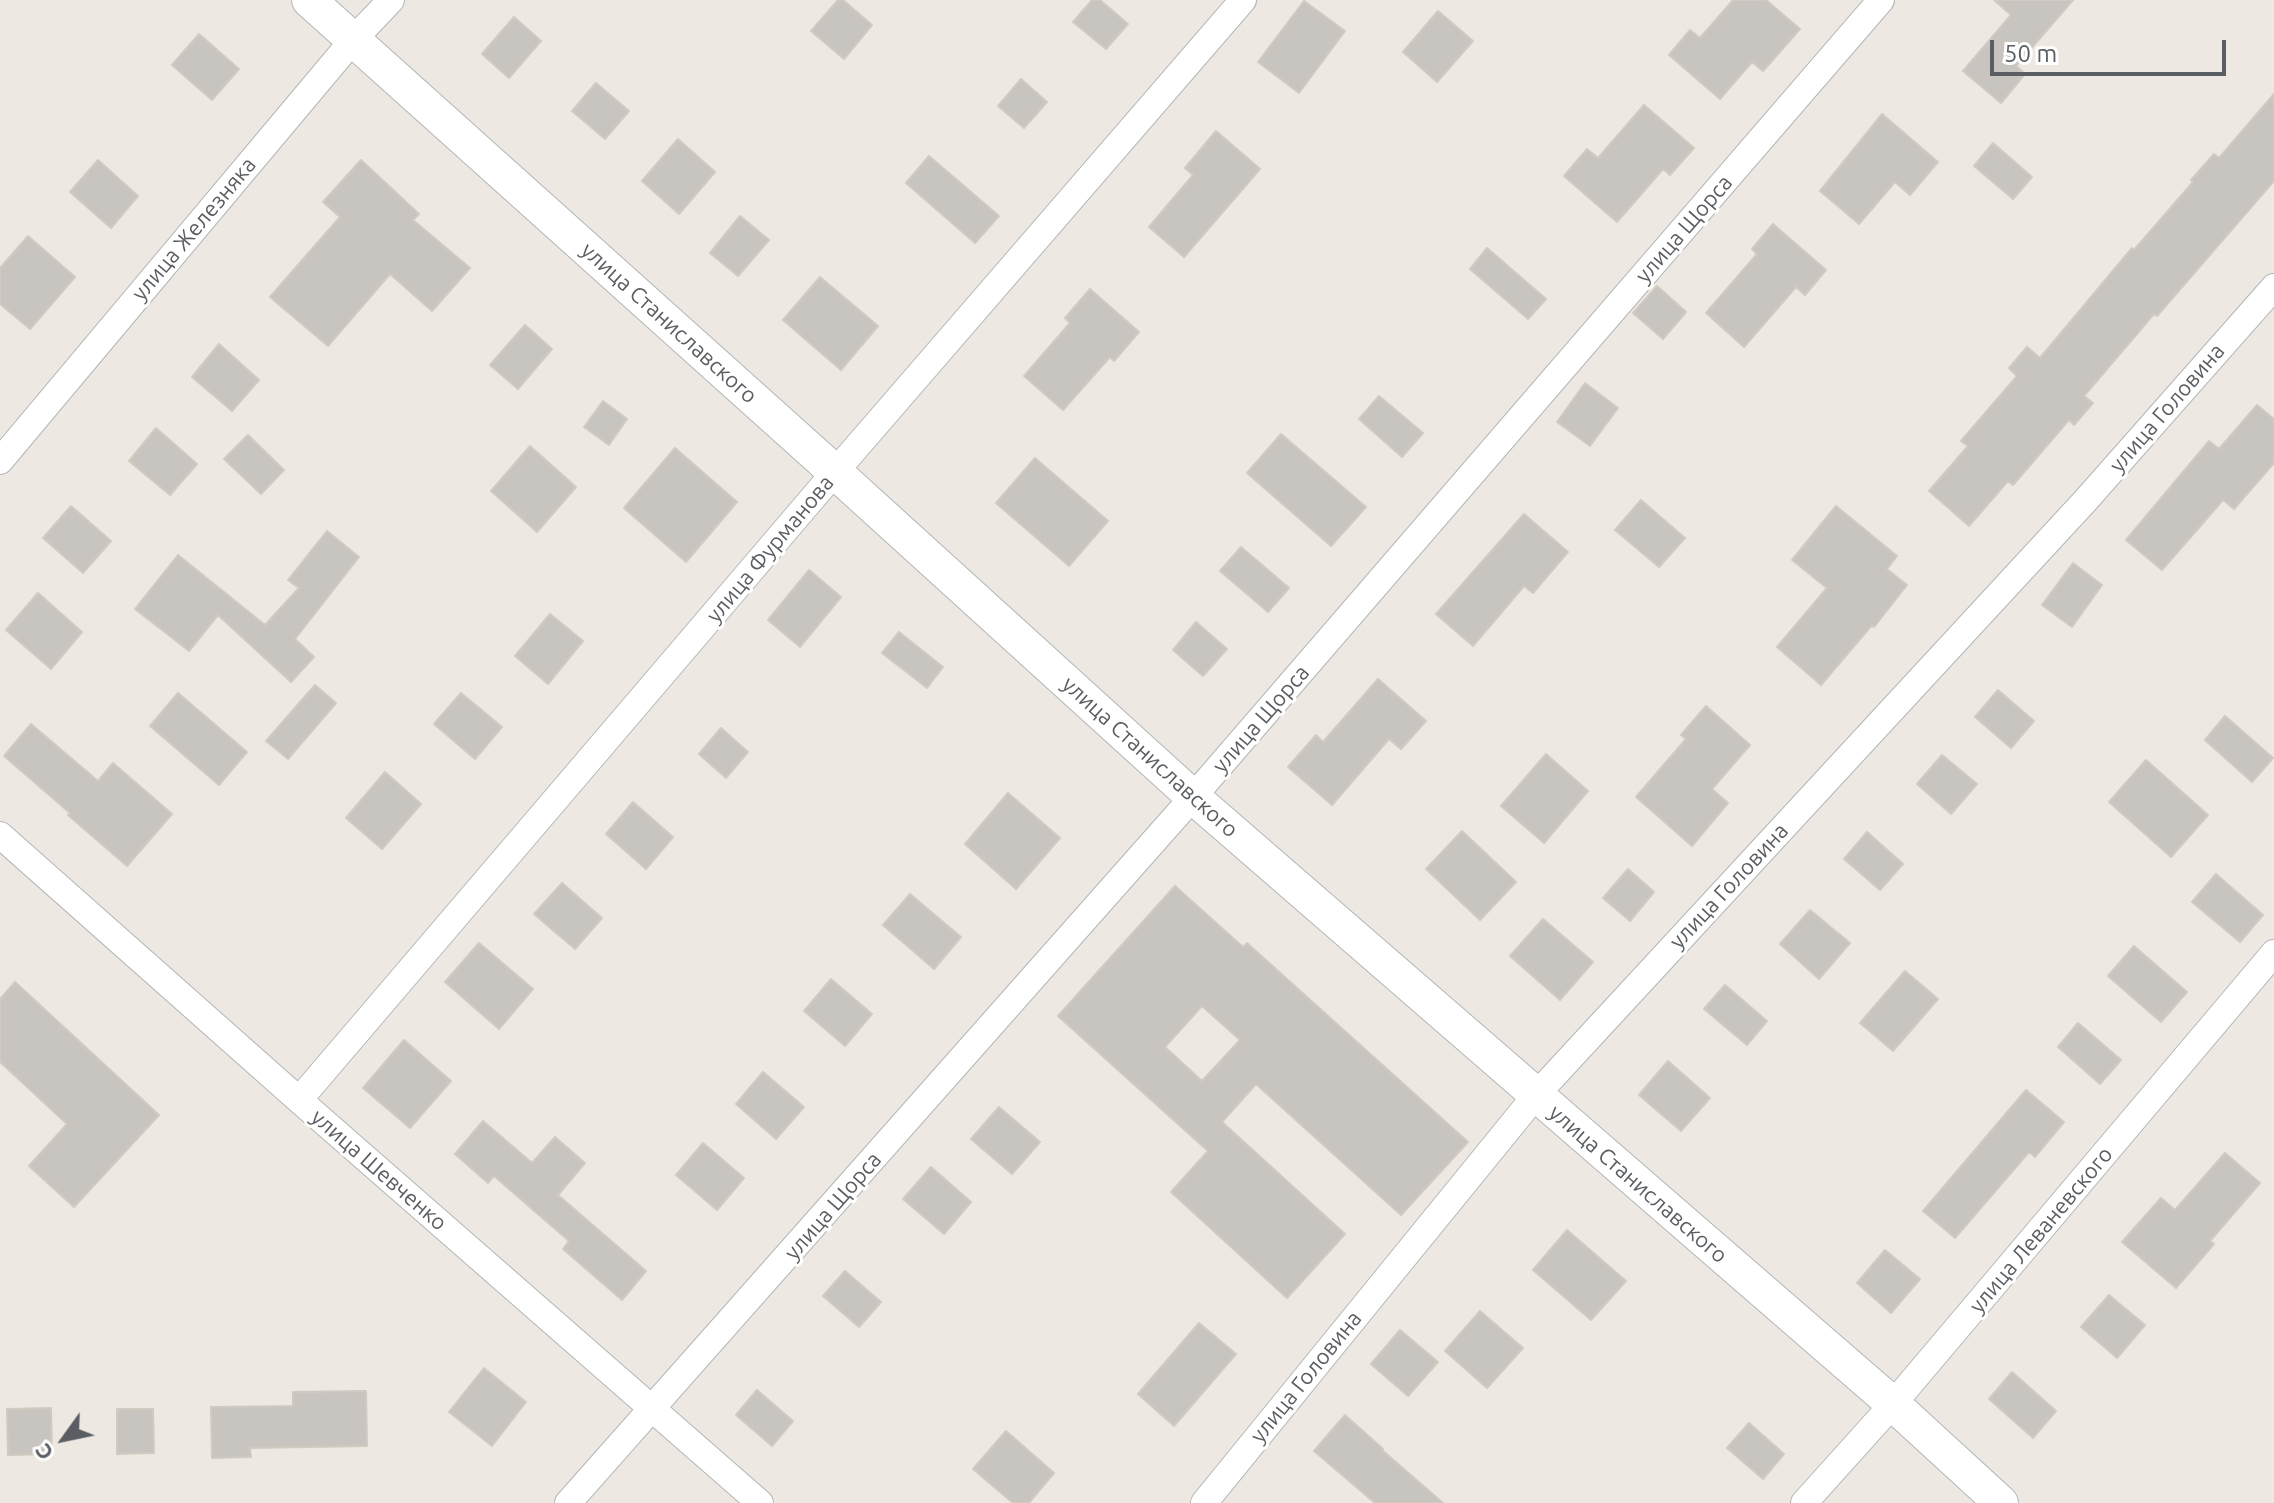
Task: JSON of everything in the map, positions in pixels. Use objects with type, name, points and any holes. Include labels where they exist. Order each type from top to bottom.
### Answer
[{"type":"street","name":"улица Станиславского","points":[[309,0],[1193,797],[1893,1404],[2001,1503]]},
{"type":"street","name":"улица Железняка","points":[[0,461],[353,40],[391,0]]},
{"type":"street","name":"улица Фурманова","points":[[299,1100],[1243,0]]},
{"type":"street","name":"улица Щорса","points":[[568,1503],[1193,797],[1881,0]]},
{"type":"street","name":"улица Головина","points":[[1204,1503],[1536,1095],[2086,500],[2274,287]]},
{"type":"street","name":"улица Шевченко","points":[[0,835],[760,1503]]},
{"type":"street","name":"улица Леваневского","points":[[1804,1503],[1893,1404],[2274,953]]},
{"type":"building","points":[[838,0],[843,0],[872,25],[844,59],[811,31]]},
{"type":"building","points":[[1092,0],[1100,0],[1128,24],[1106,49],[1073,22]]},
{"type":"building","points":[[1733,0],[1766,0],[1800,29],[1763,71],[1752,62],[1720,99],[1669,55],[1690,30],[1700,38]]},
{"type":"building","points":[[1994,0],[2073,0],[2016,66],[2025,74],[2001,103],[1963,71],[2011,15]]},
{"type":"building","points":[[1304,1],[1345,31],[1299,93],[1258,62]]},
{"type":"building","points":[[1438,11],[1473,41],[1437,82],[1403,52]]},
{"type":"building","points":[[514,17],[541,41],[509,78],[482,54]]},
{"type":"building","points":[[199,34],[239,69],[212,100],[172,65]]},
{"type":"building","points":[[1021,79],[1047,102],[1024,128],[998,106]]},
{"type":"building","points":[[596,83],[629,111],[605,139],[572,111]]},
{"type":"building","points":[[2274,94],[2274,181],[2084,396],[2093,403],[2074,425],[2069,420],[2013,485],[2008,481],[1969,526],[1929,491],[1968,446],[1961,441],[2017,376],[2009,368],[2027,347],[2040,358],[2214,154],[2219,158]]},
{"type":"building","points":[[1644,105],[1694,148],[1670,175],[1663,169],[1617,222],[1564,176],[1587,149],[1598,158]]},
{"type":"building","points":[[1882,114],[1938,162],[1910,195],[1895,182],[1859,224],[1820,191]]},
{"type":"building","points":[[1216,131],[1260,169],[1184,257],[1149,227],[1193,175],[1185,168]]},
{"type":"building","points":[[678,139],[715,172],[679,214],[642,181]]},
{"type":"building","points":[[1993,143],[2032,177],[2013,199],[1974,166]]},
{"type":"building","points":[[929,156],[999,216],[975,243],[906,183]]},
{"type":"building","points":[[98,160],[138,196],[111,228],[70,192]]},
{"type":"building","points":[[361,160],[419,214],[413,220],[470,268],[432,311],[390,274],[328,346],[270,297],[340,217],[323,202]]},
{"type":"building","points":[[740,216],[769,240],[738,276],[710,253]]},
{"type":"building","points":[[1773,224],[1826,270],[1805,295],[1796,287],[1744,347],[1706,313],[1757,254],[1752,249]]},
{"type":"building","points":[[28,236],[75,277],[30,329],[0,304],[0,268]]},
{"type":"building","points":[[1487,248],[1546,299],[1528,319],[1470,269]]},
{"type":"building","points":[[820,277],[878,326],[841,370],[783,320]]},
{"type":"building","points":[[1657,286],[1686,312],[1663,339],[1633,313]]},
{"type":"building","points":[[1090,289],[1139,332],[1114,361],[1110,357],[1063,410],[1024,376],[1070,323],[1065,318]]},
{"type":"building","points":[[525,325],[552,349],[518,389],[490,365]]},
{"type":"building","points":[[219,344],[259,380],[232,411],[192,377]]},
{"type":"building","points":[[1585,383],[1618,408],[1590,446],[1557,422]]},
{"type":"building","points":[[1379,396],[1423,433],[1402,457],[1359,419]]},
{"type":"building","points":[[603,401],[627,419],[609,445],[584,427]]},
{"type":"building","points":[[2257,405],[2274,419],[2274,463],[2234,509],[2223,500],[2162,570],[2126,540],[2209,441],[2219,449]]},
{"type":"building","points":[[156,428],[197,464],[170,495],[129,461]]},
{"type":"building","points":[[1281,434],[1366,507],[1331,546],[1247,473]]},
{"type":"building","points":[[248,435],[284,470],[261,494],[224,459]]},
{"type":"building","points":[[530,446],[576,487],[537,532],[491,491]]},
{"type":"building","points":[[675,448],[737,502],[686,562],[624,508]]},
{"type":"building","points":[[1035,458],[1108,521],[1069,566],[996,503]]},
{"type":"building","points":[[1641,500],[1685,538],[1659,567],[1615,530]]},
{"type":"building","points":[[71,506],[111,541],[83,573],[43,538]]},
{"type":"building","points":[[1836,506],[1897,556],[1887,569],[1907,585],[1821,685],[1777,647],[1827,588],[1792,560]]},
{"type":"building","points":[[1524,514],[1568,552],[1533,593],[1524,586],[1473,646],[1436,614]]},
{"type":"building","points":[[327,531],[359,557],[295,639],[314,657],[291,682],[218,615],[189,651],[135,609],[178,555],[265,625],[299,588],[288,580]]},
{"type":"building","points":[[1241,547],[1289,588],[1268,612],[1220,571]]},
{"type":"building","points":[[2073,563],[2102,585],[2072,627],[2042,605]]},
{"type":"building","points":[[809,570],[841,597],[800,647],[768,620]]},
{"type":"building","points":[[38,593],[82,632],[51,669],[6,630]]},
{"type":"building","points":[[550,614],[583,641],[548,684],[515,656]]},
{"type":"building","points":[[1196,622],[1227,649],[1203,676],[1173,650]]},
{"type":"building","points":[[899,632],[943,667],[927,688],[882,653]]},
{"type":"building","points":[[1378,679],[1426,721],[1401,749],[1389,739],[1332,805],[1288,767],[1316,735],[1323,742]]},
{"type":"building","points":[[315,685],[336,703],[288,759],[266,741]]},
{"type":"building","points":[[1998,690],[2034,721],[2011,748],[1975,717]]},
{"type":"building","points":[[178,693],[247,752],[219,785],[150,726]]},
{"type":"building","points":[[461,693],[502,727],[475,759],[434,724]]},
{"type":"building","points":[[1706,706],[1750,745],[1712,789],[1728,803],[1692,846],[1636,797],[1686,739],[1681,735]]},
{"type":"building","points":[[2225,716],[2273,758],[2252,782],[2205,740]]},
{"type":"building","points":[[31,724],[98,781],[113,763],[172,814],[127,866],[4,756]]},
{"type":"building","points":[[721,728],[748,752],[726,778],[699,754]]},
{"type":"building","points":[[1546,754],[1588,791],[1544,843],[1501,806]]},
{"type":"building","points":[[1942,755],[1977,784],[1951,814],[1917,784]]},
{"type":"building","points":[[2146,760],[2208,815],[2171,857],[2109,802]]},
{"type":"building","points":[[385,772],[421,804],[382,849],[346,818]]},
{"type":"building","points":[[1008,793],[1060,838],[1016,889],[965,844]]},
{"type":"building","points":[[633,802],[673,837],[646,869],[606,834]]},
{"type":"building","points":[[1462,831],[1516,882],[1480,920],[1426,869]]},
{"type":"building","points":[[1867,832],[1903,864],[1880,890],[1844,859]]},
{"type":"building","points":[[1628,869],[1654,892],[1630,921],[1603,898]]},
{"type":"building","points":[[2216,874],[2263,915],[2240,942],[2192,902]]},
{"type":"building","points":[[562,883],[602,918],[575,949],[534,914]]},
{"type":"building","points":[[1175,886],[1243,947],[1247,943],[1468,1142],[1401,1215],[1256,1084],[1222,1122],[1345,1234],[1287,1298],[1171,1192],[1208,1151],[1058,1016]],"holes":[[[1202,1006],[1240,1040],[1202,1081],[1165,1047]]]},
{"type":"building","points":[[910,894],[961,937],[934,969],[883,925]]},
{"type":"building","points":[[1810,910],[1850,943],[1819,979],[1780,944]]},
{"type":"building","points":[[1543,919],[1593,962],[1560,1000],[1510,956]]},
{"type":"building","points":[[479,943],[533,989],[499,1029],[445,982]]},
{"type":"building","points":[[2134,946],[2187,992],[2161,1022],[2108,976]]},
{"type":"building","points":[[1905,971],[1938,999],[1893,1051],[1860,1023]]},
{"type":"building","points":[[831,979],[872,1014],[845,1046],[804,1011]]},
{"type":"building","points":[[15,982],[159,1115],[74,1207],[29,1166],[67,1124],[0,1062],[0,999]]},
{"type":"building","points":[[1725,985],[1767,1021],[1747,1045],[1704,1009]]},
{"type":"building","points":[[2078,1023],[2121,1060],[2100,1084],[2058,1047]]},
{"type":"building","points":[[404,1040],[451,1081],[410,1128],[363,1088]]},
{"type":"building","points":[[1668,1061],[1710,1098],[1681,1131],[1639,1095]]},
{"type":"building","points":[[763,1072],[804,1107],[776,1139],[736,1104]]},
{"type":"building","points":[[2026,1090],[2064,1122],[2035,1157],[2029,1152],[1955,1238],[1923,1211]]},
{"type":"building","points":[[999,1107],[1040,1142],[1012,1174],[971,1139]]},
{"type":"building","points":[[483,1121],[532,1163],[555,1137],[585,1163],[558,1195],[646,1271],[622,1300],[563,1249],[569,1241],[494,1176],[488,1183],[455,1154]]},
{"type":"building","points":[[703,1143],[744,1178],[717,1210],[676,1175]]},
{"type":"building","points":[[2225,1153],[2260,1183],[2210,1241],[2214,1244],[2176,1288],[2122,1242],[2161,1198],[2175,1210]]},
{"type":"building","points":[[931,1167],[971,1202],[944,1234],[903,1199]]},
{"type":"building","points":[[1567,1230],[1626,1281],[1591,1320],[1533,1270]]},
{"type":"building","points":[[1885,1250],[1920,1279],[1891,1313],[1857,1283]]},
{"type":"building","points":[[845,1271],[881,1302],[859,1327],[823,1296]]},
{"type":"building","points":[[2109,1295],[2145,1325],[2117,1358],[2081,1327]]},
{"type":"building","points":[[1480,1311],[1523,1348],[1487,1388],[1445,1351]]},
{"type":"building","points":[[1199,1323],[1236,1354],[1174,1426],[1138,1394]]},
{"type":"building","points":[[1400,1330],[1438,1362],[1408,1396],[1371,1364]]},
{"type":"building","points":[[484,1368],[526,1402],[492,1446],[449,1412]]},
{"type":"building","points":[[2012,1372],[2056,1411],[2033,1438],[1989,1399]]},
{"type":"building","points":[[757,1390],[793,1421],[772,1446],[736,1415]]},
{"type":"building","points":[[366,1391],[367,1446],[250,1448],[251,1457],[212,1458],[211,1407],[293,1406],[293,1392]]},
{"type":"building","points":[[51,1408],[52,1454],[8,1455],[7,1409]]},
{"type":"building","points":[[117,1409],[153,1409],[154,1453],[117,1454]]},
{"type":"building","points":[[1345,1415],[1443,1503],[1375,1503],[1314,1451]]},
{"type":"building","points":[[1749,1423],[1784,1454],[1763,1479],[1727,1448]]},
{"type":"building","points":[[1006,1431],[1054,1473],[1029,1503],[1013,1503],[973,1469]]}]
